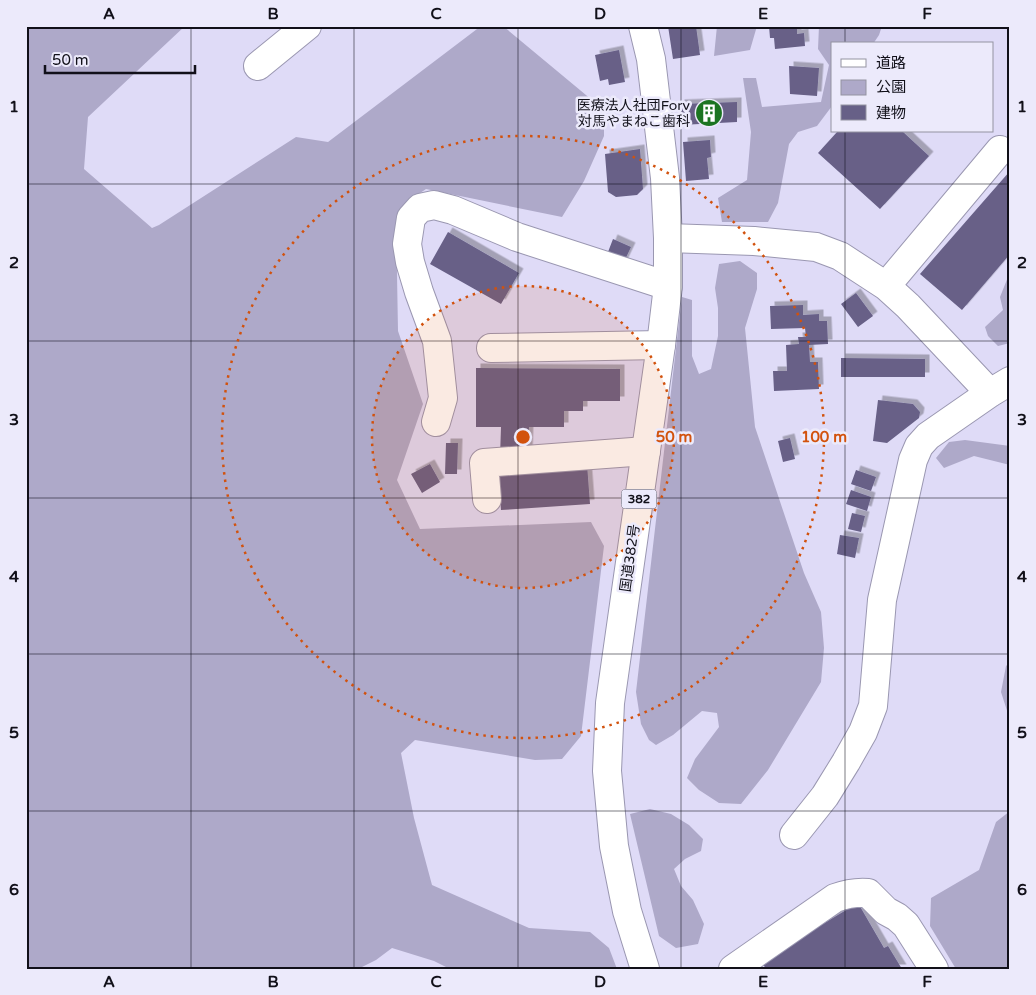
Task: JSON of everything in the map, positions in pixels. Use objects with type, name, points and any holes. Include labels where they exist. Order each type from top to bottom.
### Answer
[{"type":"main road","points":[[258,66],[307,26]]},
{"type":"main road","name":"国道382号","points":[[643,26],[651,59],[665,178],[668,286],[610,703],[607,771],[614,846],[627,911],[645,969]]},
{"type":"main road","points":[[886,286],[1000,150]]},
{"type":"main road","points":[[436,422],[443,398],[437,341],[419,292],[407,244],[411,218],[420,208],[434,205],[453,210],[517,237],[668,286]]},
{"type":"main road","points":[[668,238],[754,241],[816,247],[840,256],[886,286],[1000,387],[928,436],[919,446],[913,460],[882,600],[873,706],[864,732],[846,762],[825,796],[794,835]]},
{"type":"main road","points":[[491,348],[661,345]]},
{"type":"main road","points":[[487,499],[484,463],[646,451]]},
{"type":"main road","points":[[733,969],[835,898],[857,892],[868,893],[886,911],[906,925],[934,969]]},
{"type":"green space","points":[[26,26],[185,26],[88,117],[84,169],[152,228],[296,137],[328,142],[481,26],[503,26],[604,110],[604,136],[584,181],[562,217],[426,189],[407,202],[396,219],[398,331],[423,404],[397,480],[420,529],[591,522],[604,546],[581,736],[562,759],[535,760],[415,740],[401,753],[414,818],[432,885],[529,928],[590,932],[609,948],[617,969],[450,969],[434,961],[392,948],[376,960],[358,969],[26,969]]},
{"type":"green space","points":[[717,26],[757,26],[750,50],[714,56]]},
{"type":"green space","points":[[819,26],[882,26],[874,42],[831,42],[831,107],[817,126],[798,132],[789,144],[778,203],[768,222],[722,222],[718,198],[747,180],[751,132],[743,78],[756,78],[762,107],[821,102],[829,65],[818,49]]},
{"type":"green space","points":[[740,261],[757,273],[757,289],[745,328],[755,427],[804,573],[821,612],[824,648],[821,682],[768,770],[741,804],[719,803],[699,790],[687,778],[695,759],[719,727],[717,713],[702,711],[673,735],[656,745],[649,740],[641,724],[636,692],[682,297],[692,300],[692,356],[699,374],[711,369],[718,336],[718,308],[715,288],[719,264]]},
{"type":"green space","points":[[1010,272],[1010,343],[998,346],[988,336],[985,327],[1003,310],[1000,297]]},
{"type":"green space","points":[[965,440],[1010,446],[1010,465],[974,456],[944,468],[936,458],[949,442]]},
{"type":"green space","points":[[1010,662],[1010,720],[1001,692],[1006,666]]},
{"type":"green space","points":[[650,809],[671,814],[689,825],[703,839],[701,851],[685,859],[674,869],[681,886],[693,900],[704,924],[698,944],[676,948],[659,936],[630,814]]},
{"type":"green space","points":[[1010,811],[1010,969],[956,969],[930,926],[931,898],[979,870],[996,822]]},
{"type":"building","points":[[668,26],[696,26],[700,55],[673,59]]},
{"type":"building","points":[[769,26],[797,26],[797,34],[804,33],[805,46],[775,49],[774,38],[770,38]]},
{"type":"building","points":[[619,50],[625,82],[609,85],[608,79],[600,81],[595,55]]},
{"type":"building","points":[[789,66],[819,68],[817,96],[790,94]]},
{"type":"building","name":"医療法人社団Forv 対馬やまねこ歯科","points":[[737,102],[737,122],[681,125],[680,104]]},
{"type":"building","points":[[837,132],[903,132],[929,156],[880,209],[818,153]]},
{"type":"building","points":[[710,140],[711,157],[707,158],[709,179],[686,181],[683,142]]},
{"type":"building","points":[[640,149],[643,189],[637,195],[616,197],[608,192],[605,154]]},
{"type":"building","points":[[1010,171],[1010,254],[962,310],[920,274]]},
{"type":"building","points":[[448,232],[519,273],[501,304],[430,264]]},
{"type":"building","points":[[613,239],[631,247],[623,264],[614,254],[608,252]]},
{"type":"building","points":[[856,293],[873,316],[858,327],[841,304]]},
{"type":"building","points":[[803,305],[803,315],[819,314],[819,321],[827,321],[828,344],[809,345],[810,362],[818,362],[819,389],[774,391],[773,371],[787,371],[786,345],[799,344],[798,337],[806,337],[805,328],[771,329],[770,306]]},
{"type":"building","points":[[841,358],[925,359],[925,377],[841,377]]},
{"type":"building","points":[[476,368],[620,369],[620,401],[583,401],[583,411],[564,411],[564,427],[529,427],[528,457],[500,457],[501,427],[476,427]]},
{"type":"building","points":[[878,400],[913,404],[920,412],[919,418],[887,443],[873,441]]},
{"type":"building","points":[[790,438],[795,459],[783,462],[778,441]]},
{"type":"building","points":[[446,443],[458,443],[457,474],[445,474]]},
{"type":"building","points":[[430,464],[440,482],[422,493],[411,474]]},
{"type":"building","points":[[587,464],[590,504],[501,510],[498,470]]},
{"type":"building","points":[[856,470],[876,477],[871,491],[851,484]]},
{"type":"building","points":[[851,490],[871,497],[867,511],[846,504]]},
{"type":"building","points":[[852,513],[865,516],[861,532],[848,529]]},
{"type":"building","points":[[840,535],[859,538],[855,558],[837,554]]},
{"type":"building","points":[[858,903],[884,948],[888,946],[902,969],[766,969],[761,961]]},
{"type":"place","name":"医療法人社団Forv 対馬やまねこ歯科","points":[[709,113]]}]
